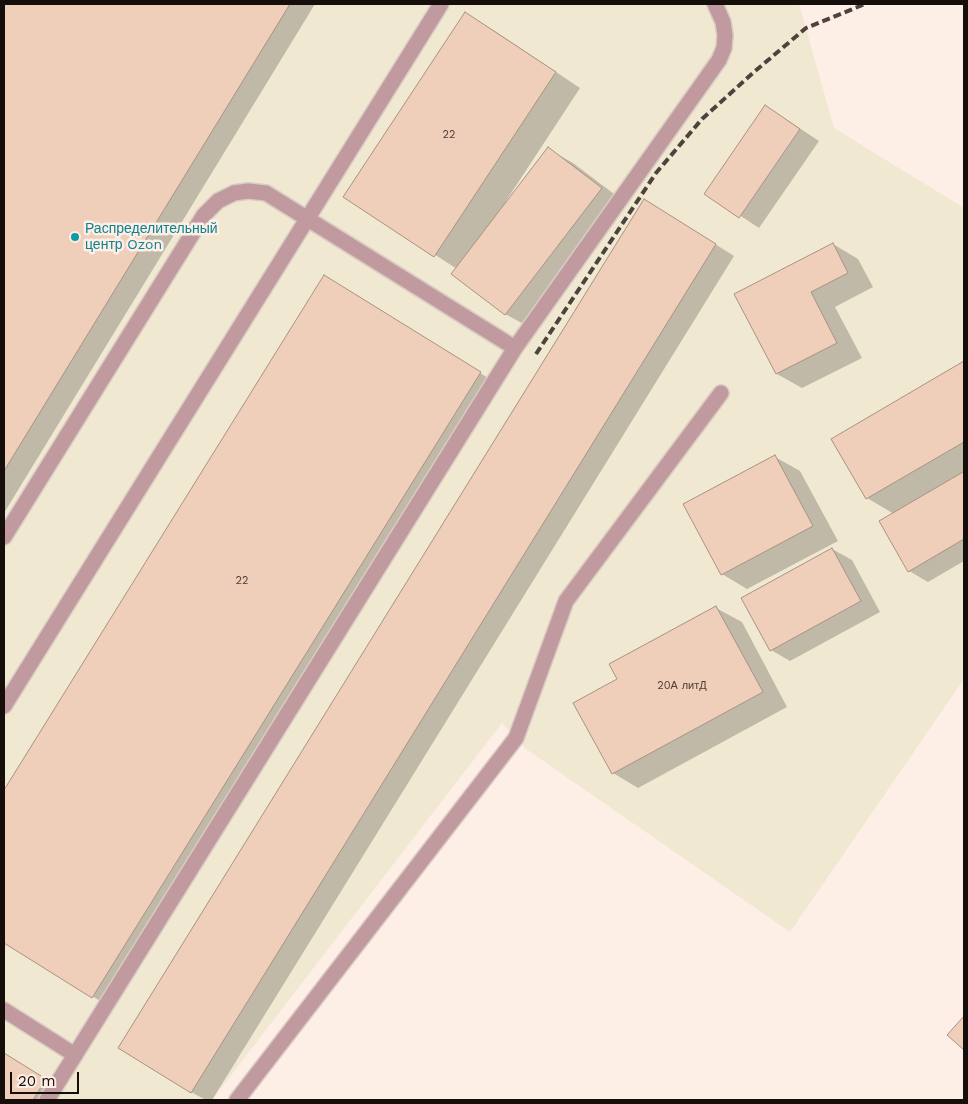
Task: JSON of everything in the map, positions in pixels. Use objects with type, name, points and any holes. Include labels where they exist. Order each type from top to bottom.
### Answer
[{"type":"street","points":[[4,706],[441,4]]},
{"type":"street","points":[[47,1100],[515,348],[719,60],[724,48],[725,35],[723,22],[715,4]]},
{"type":"street","points":[[4,537],[204,215],[218,201],[234,193],[248,191],[266,193],[515,348]]},
{"type":"street","points":[[237,1100],[516,738],[566,601],[721,393]]},
{"type":"street","points":[[4,1010],[76,1055]]},
{"type":"shaded area","points":[[4,4],[799,4],[834,128],[964,208],[964,679],[790,932],[526,749],[502,723],[212,1100],[4,1100]]},
{"type":"building","name":"Распределительный центр Ozon","points":[[4,4],[290,4],[4,471]]},
{"type":"building","points":[[465,12],[556,72],[434,257],[343,197]]},
{"type":"building","points":[[765,105],[800,129],[739,218],[704,194]]},
{"type":"building","points":[[548,147],[602,188],[505,315],[451,274]]},
{"type":"building","points":[[644,199],[716,244],[191,1093],[118,1048]]},
{"type":"building","points":[[833,243],[848,273],[811,292],[837,343],[776,374],[734,294]]},
{"type":"building","points":[[324,275],[481,372],[92,998],[4,943],[4,790]]},
{"type":"building","points":[[964,361],[964,442],[866,499],[831,439]]},
{"type":"building","points":[[775,455],[813,526],[721,575],[683,504]]},
{"type":"building","points":[[963,472],[964,539],[908,572],[879,521]]},
{"type":"building","points":[[832,548],[861,601],[770,651],[741,598]]},
{"type":"building","points":[[716,606],[763,692],[612,774],[573,703],[617,679],[609,664]]},
{"type":"building","points":[[964,1016],[964,1050],[947,1035]]},
{"type":"building","points":[[4,1053],[46,1079],[33,1100],[4,1100]]},
{"type":"railway","points":[[536,354],[656,173],[702,119],[806,28],[865,4]]},
{"type":"place","name":"Распределительный центр Ozon","points":[[75,237]]}]
